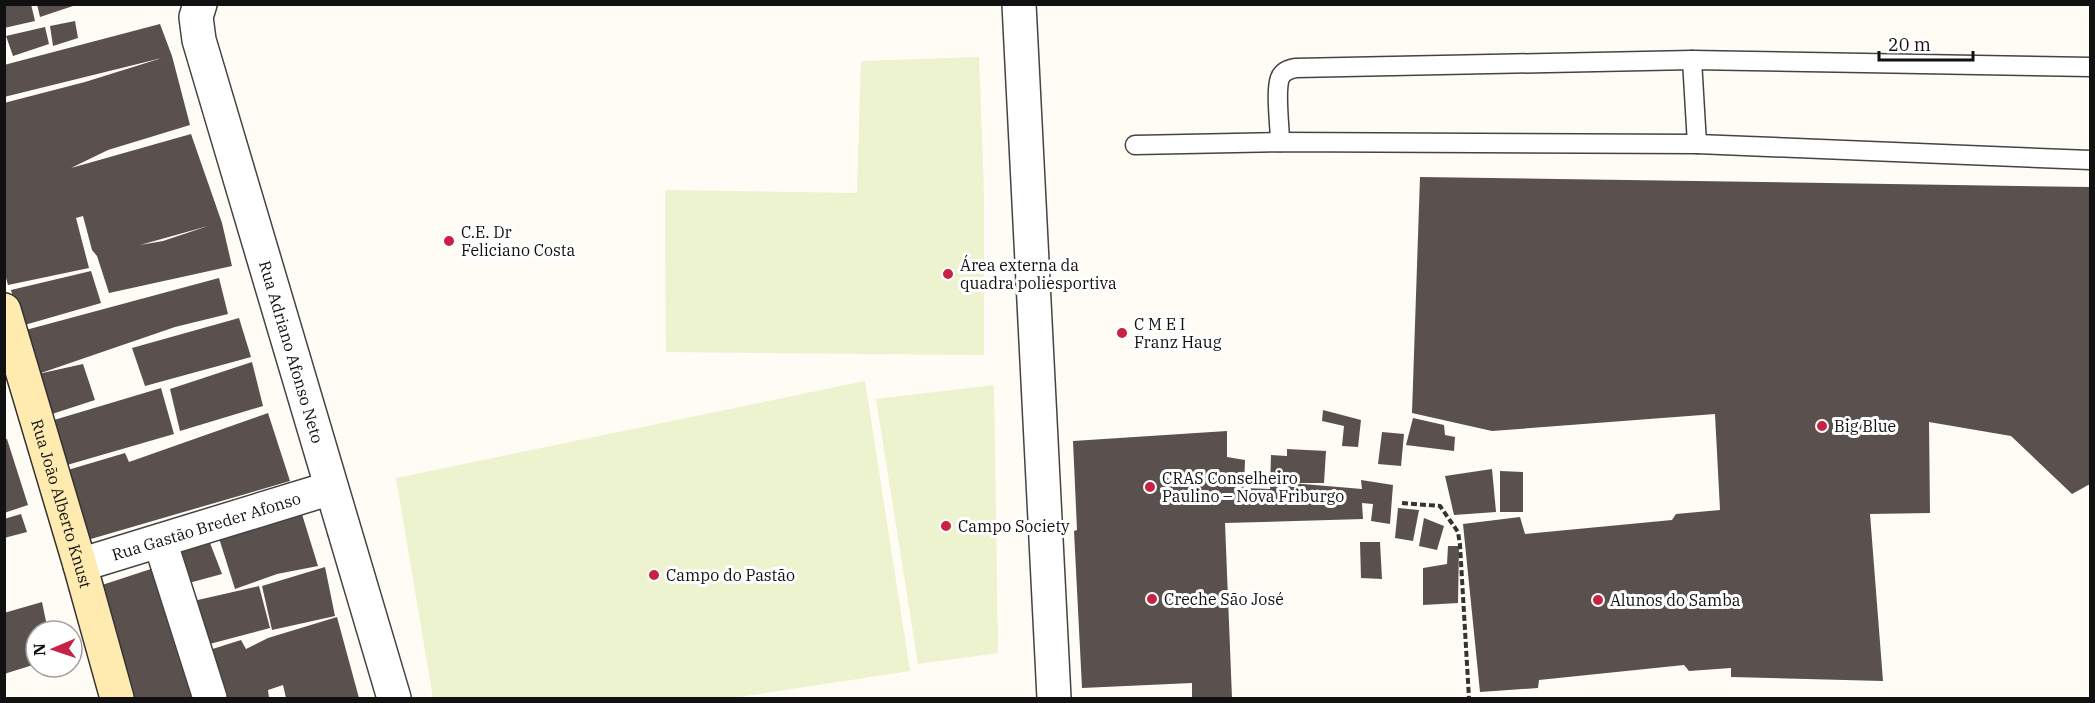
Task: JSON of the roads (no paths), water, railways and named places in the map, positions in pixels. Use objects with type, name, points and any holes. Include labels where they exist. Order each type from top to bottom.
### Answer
[{"type":"street","name":"Rua Adriano Afonso Neto","points":[[200,4],[196,17],[199,40],[394,699]]},
{"type":"street","points":[[1019,4],[1054,699]]},
{"type":"street","name":"Rua João Alberto Knust","points":[[4,310],[80,565],[117,699]]},
{"type":"street","name":"Rua Gastão Breder Afonso","points":[[80,565],[332,488]]},
{"type":"street","points":[[160,540],[210,699]]},
{"type":"lane","points":[[1280,142],[1278,91],[1280,77],[1286,70],[1296,68],[1692,60],[2091,67]]},
{"type":"lane","points":[[1692,60],[1697,144]]},
{"type":"lane","points":[[1135,145],[1280,142],[1697,144],[2091,160]]},
{"type":"place","name":"C.E. Dr Feliciano Costa","points":[[449,241]]},
{"type":"place","name":"Área externa da quadra poliesportiva","points":[[948,274]]},
{"type":"place","name":"C M E I Franz Haug","points":[[1122,333]]},
{"type":"place","name":"Big Blue","points":[[1822,426]]},
{"type":"place","name":"CRAS Conselheiro Paulino – Nova Friburgo","points":[[1150,487]]},
{"type":"place","name":"Campo Society","points":[[946,526]]},
{"type":"place","name":"Campo do Pastão","points":[[654,575]]},
{"type":"place","name":"Creche São José","points":[[1152,599]]},
{"type":"place","name":"Alunos do Samba","points":[[1598,600]]}]
